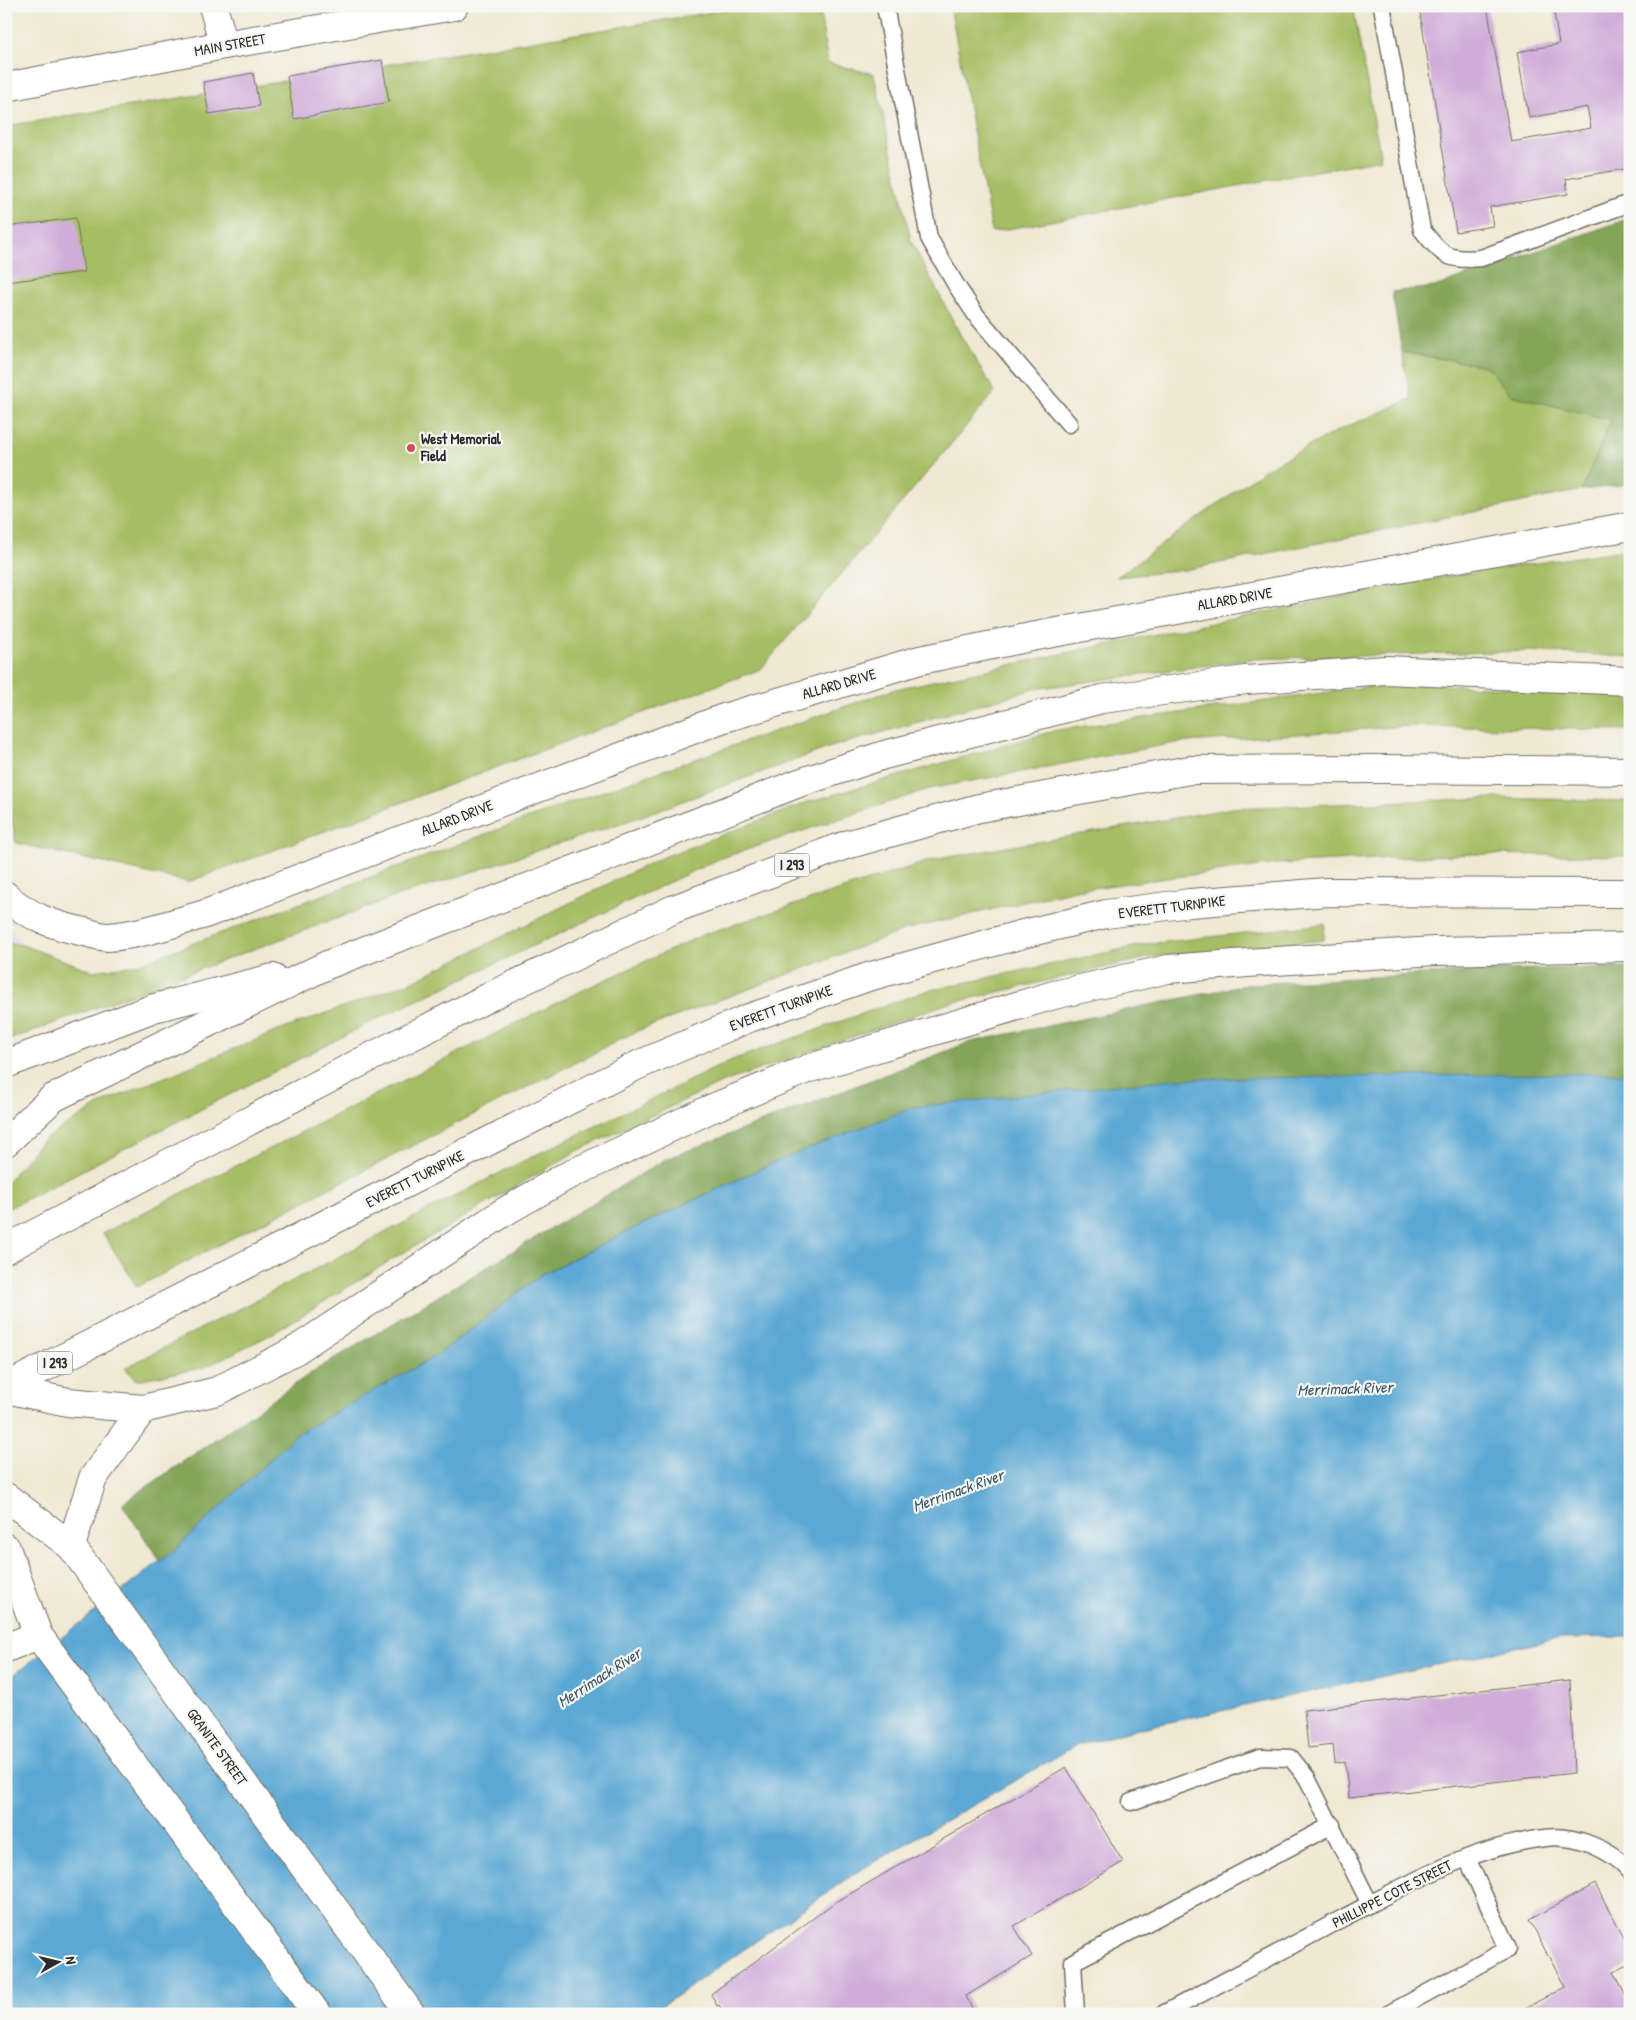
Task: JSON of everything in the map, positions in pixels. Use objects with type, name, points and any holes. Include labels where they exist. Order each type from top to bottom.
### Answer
[{"type":"main road","points":[[213,6],[224,46]]},
{"type":"main road","name":"MAIN STREET","points":[[6,87],[224,46],[454,6]]},
{"type":"main road","name":"ALLARD DRIVE","points":[[6,896],[14,904],[44,922],[76,930],[106,937],[147,931],[205,914],[724,718],[920,660],[1041,635],[1630,526]]},
{"type":"main road","points":[[6,1142],[54,1098],[328,965],[800,783],[884,755],[1102,700],[1246,680],[1386,670],[1630,681]]},
{"type":"main road","name":"I 293","points":[[18,1243],[361,1062],[493,995],[674,908],[846,845],[979,808],[1190,770],[1381,768],[1630,772]]},
{"type":"main road","name":"EVERETT TURNPIKE","points":[[6,1388],[638,1065],[749,1018],[868,977],[1023,934],[1106,914],[1190,903],[1327,892],[1630,893]]},
{"type":"main road","points":[[6,1388],[68,1402],[143,1409],[217,1391],[296,1350],[504,1212],[563,1178],[708,1110],[808,1068],[1054,994],[1168,969],[1435,950],[1630,947]]},
{"type":"main road","points":[[6,1064],[154,1008],[328,965]]},
{"type":"main road","points":[[71,1546],[92,1478],[143,1409]]},
{"type":"main road","name":"GRANITE STREET","points":[[6,1497],[71,1546],[411,2014]]},
{"type":"main road","points":[[6,1548],[38,1635],[317,2014]]},
{"type":"main road","points":[[6,1648],[38,1635]]},
{"type":"lane","points":[[885,6],[929,238],[976,315],[1069,424]]},
{"type":"lane","points":[[1382,6],[1422,230],[1439,252],[1460,260],[1481,258],[1630,203]]},
{"type":"lane","points":[[1131,1802],[1260,1757],[1291,1758],[1307,1778],[1370,1904]]},
{"type":"lane","points":[[1076,2014],[1073,1962],[1332,1825]]},
{"type":"lane","name":"PHILLIPPE COTE STREET","points":[[1164,2014],[1370,1904],[1456,1862],[1493,1849],[1546,1837],[1572,1839],[1598,1847],[1624,1864],[1630,1871]]},
{"type":"lane","points":[[1388,2014],[1508,1949],[1467,1858]]},
{"type":"shaded area","points":[[6,924],[22,945],[6,942]]},
{"type":"green space","points":[[750,6],[819,6],[828,63],[874,74],[911,241],[961,336],[995,392],[761,669],[188,882],[16,843],[6,790],[6,126]]},
{"type":"green space","points":[[950,6],[1353,6],[1381,159],[992,232]]},
{"type":"green space","points":[[1630,218],[1630,484],[1582,490],[1611,420],[1511,395],[1486,366],[1402,352],[1392,292],[1434,287]]},
{"type":"green space","points":[[1402,352],[1486,366],[1511,395],[1611,420],[1582,490],[1185,570],[1117,577],[1264,470],[1339,430],[1411,399]]},
{"type":"green space","points":[[1630,549],[1630,657],[1529,651],[1252,659],[1034,689],[828,748],[631,820],[392,898],[6,1041],[6,942],[22,945],[93,971],[135,965],[561,806],[895,689],[1431,579]]},
{"type":"green space","points":[[1395,683],[1630,693],[1630,730],[1407,726],[1175,743],[929,789],[719,859],[375,1020],[9,1208],[6,1205],[6,1183],[43,1140],[104,1102],[275,1032],[411,982],[656,860],[808,802],[1057,730]]},
{"type":"green space","points":[[1493,798],[1630,801],[1630,856],[1472,854],[1276,864],[1076,890],[908,929],[637,1031],[137,1287],[103,1233],[570,996],[705,934],[932,860],[1233,808]]},
{"type":"green space","points":[[1325,924],[1324,940],[1151,957],[946,1004],[721,1083],[575,1152],[396,1257],[272,1334],[203,1368],[136,1380],[125,1368],[511,1167],[732,1060],[926,991],[1147,944]]},
{"type":"green space","points":[[1630,967],[1630,1074],[775,1162],[542,1274],[439,1354],[160,1561],[122,1504],[314,1371],[666,1159],[970,1042],[1251,984],[1500,970]]},
{"type":"water","name":"Merrimack River","points":[[1630,1073],[1630,1637],[1561,1638],[1142,1728],[1075,1746],[857,1872],[650,2014],[6,2014],[6,1681],[178,1547],[297,1434],[439,1354],[542,1274],[775,1162],[914,1107],[1174,1079]]},
{"type":"building","points":[[1419,6],[1487,6],[1511,142],[1591,128],[1587,107],[1529,118],[1517,52],[1559,44],[1553,6],[1630,6],[1630,168],[1566,179],[1568,194],[1490,207],[1493,226],[1456,232]]},
{"type":"building","points":[[382,60],[389,102],[294,119],[287,76]]},
{"type":"building","points":[[253,73],[259,106],[209,114],[203,82]]},
{"type":"building","points":[[76,218],[84,272],[6,282],[6,227]]},
{"type":"building","points":[[1570,1680],[1574,1773],[1349,1798],[1345,1762],[1335,1764],[1333,1745],[1308,1748],[1304,1710]]},
{"type":"building","points":[[1066,1767],[1123,1862],[1014,1926],[1032,1956],[966,1996],[975,2014],[724,2014],[719,2005],[717,2006],[711,1994],[831,1905]]},
{"type":"building","points":[[1595,1884],[1630,1949],[1630,1964],[1614,1972],[1630,2003],[1630,2014],[1514,2014],[1565,1987],[1529,1920]]},
{"type":"place","name":"West Memorial Field","points":[[411,448]]}]
